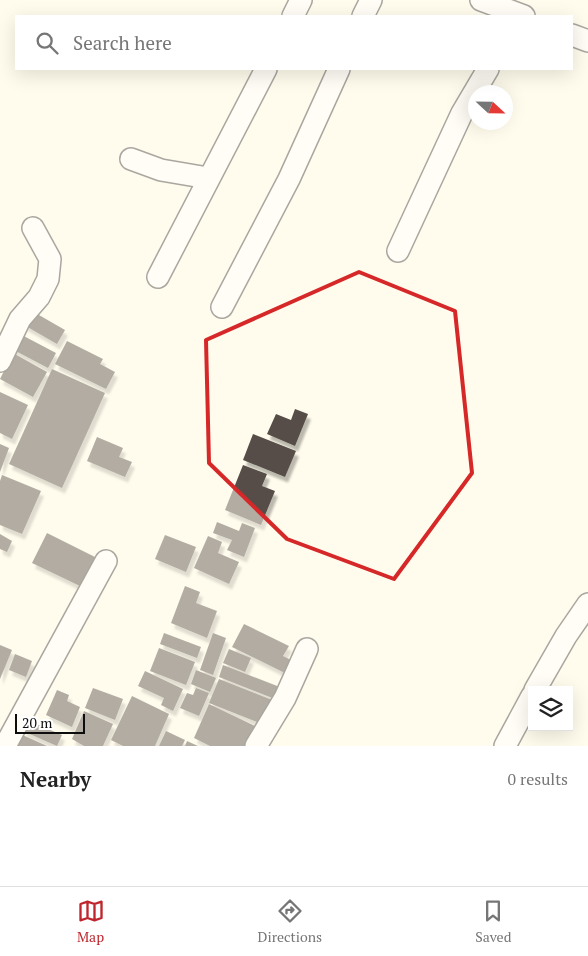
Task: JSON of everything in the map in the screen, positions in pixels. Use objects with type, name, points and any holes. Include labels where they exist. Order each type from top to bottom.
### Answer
[{"type":"street","points":[[294,15],[301,0]]},
{"type":"street","points":[[364,15],[371,0]]},
{"type":"street","points":[[481,0],[519,15]]},
{"type":"street","points":[[573,35],[588,41]]},
{"type":"street","points":[[158,277],[265,70]]},
{"type":"street","points":[[222,307],[289,179],[339,70]]},
{"type":"street","points":[[398,251],[462,114],[487,70]]},
{"type":"street","points":[[131,159],[161,170],[208,178]]},
{"type":"street","points":[[0,361],[20,319],[39,297],[48,279],[50,259],[33,228]]},
{"type":"street","points":[[6,746],[106,561]]},
{"type":"street","points":[[538,686],[566,636],[588,604]]},
{"type":"street","points":[[256,746],[285,698],[307,649]]},
{"type":"street","points":[[504,746],[528,703]]},
{"type":"highlighted area","points":[[359,272],[455,311],[472,473],[394,579],[287,539],[209,463],[206,340]]},
{"type":"building","points":[[32,311],[65,330],[57,344],[24,325]]},
{"type":"building","points":[[18,333],[56,353],[48,368],[10,348]]},
{"type":"building","points":[[67,341],[103,359],[100,364],[115,372],[106,389],[55,364]]},
{"type":"building","points":[[13,353],[47,372],[33,397],[0,379]]},
{"type":"building","points":[[52,369],[105,393],[62,488],[9,464]]},
{"type":"building","points":[[0,392],[28,405],[12,439],[0,433]]},
{"type":"building","points":[[295,409],[308,414],[295,446],[267,434],[276,414],[291,420]]},
{"type":"building","points":[[253,434],[296,451],[285,477],[243,460]]},
{"type":"building","points":[[97,437],[123,448],[119,457],[132,462],[125,477],[87,461]]},
{"type":"building","points":[[0,444],[9,448],[0,472]]},
{"type":"building","points":[[243,465],[267,474],[262,486],[275,491],[261,525],[225,510]]},
{"type":"building","points":[[2,475],[41,491],[22,534],[0,525],[0,481]]},
{"type":"building","points":[[217,522],[239,531],[242,523],[255,528],[244,557],[227,550],[232,540],[213,533]]},
{"type":"building","points":[[47,533],[95,557],[80,586],[32,563]]},
{"type":"building","points":[[0,534],[12,541],[7,552],[0,549]]},
{"type":"building","points":[[165,535],[196,547],[186,572],[155,559]]},
{"type":"building","points":[[208,536],[222,542],[218,553],[239,562],[229,584],[194,568]]},
{"type":"building","points":[[185,586],[200,592],[196,603],[217,611],[207,638],[171,623]]},
{"type":"building","points":[[244,624],[289,646],[283,656],[295,662],[289,675],[232,647]]},
{"type":"building","points":[[164,633],[201,647],[197,658],[160,644]]},
{"type":"building","points":[[213,633],[226,638],[213,675],[200,670]]},
{"type":"building","points":[[0,645],[12,650],[0,679]]},
{"type":"building","points":[[159,648],[195,662],[186,685],[150,671]]},
{"type":"building","points":[[229,649],[251,658],[245,672],[223,663]]},
{"type":"building","points":[[15,654],[32,661],[26,677],[9,670]]},
{"type":"building","points":[[223,665],[285,689],[280,701],[219,677]]},
{"type":"building","points":[[196,670],[216,678],[210,692],[191,684]]},
{"type":"building","points":[[145,671],[183,689],[173,711],[161,705],[164,698],[138,686]]},
{"type":"building","points":[[219,679],[277,702],[267,726],[209,703]]},
{"type":"building","points":[[93,688],[123,699],[115,720],[85,708]]},
{"type":"building","points":[[196,688],[209,693],[199,716],[180,708],[187,693],[193,695]]},
{"type":"building","points":[[57,690],[69,695],[67,701],[80,707],[72,727],[46,715]]},
{"type":"building","points":[[132,696],[169,714],[155,746],[123,746],[111,740]]},
{"type":"building","points":[[209,704],[261,729],[253,746],[210,746],[194,738]]},
{"type":"building","points":[[84,711],[113,724],[103,746],[84,746],[72,739]]},
{"type":"building","points":[[27,720],[62,735],[57,746],[23,731]]},
{"type":"building","points":[[166,731],[185,740],[182,746],[159,746]]},
{"type":"building","points":[[18,733],[47,746],[12,746]]},
{"type":"building","points":[[187,741],[198,746],[185,746]]}]
